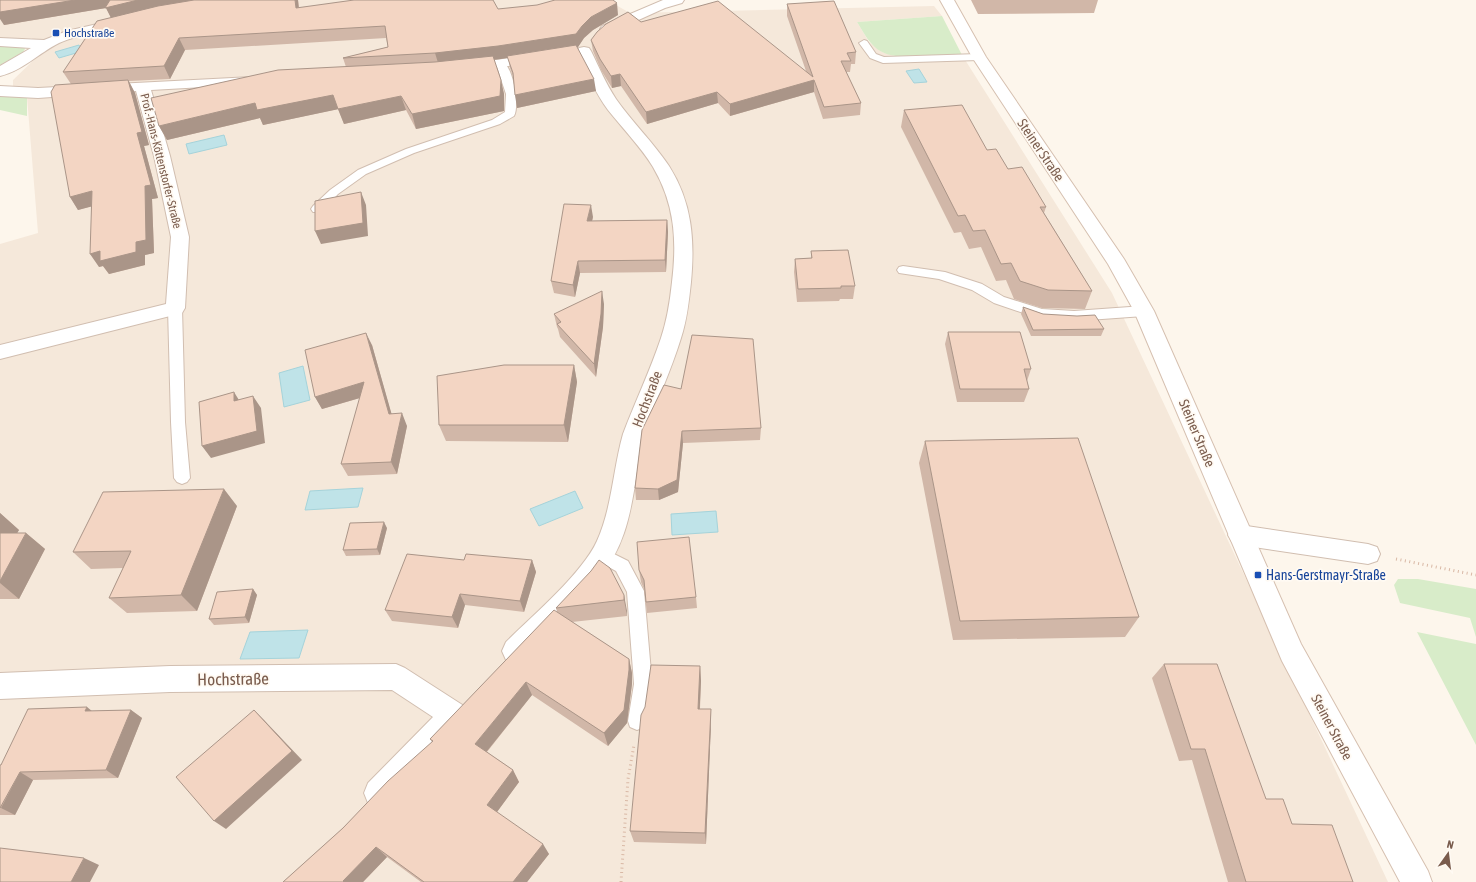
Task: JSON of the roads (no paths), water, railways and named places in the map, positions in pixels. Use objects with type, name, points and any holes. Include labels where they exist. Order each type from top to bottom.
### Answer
[{"type":"street","name":"Hochstraße","points":[[503,664],[585,578],[602,555],[610,541],[629,450],[636,426],[668,345],[676,320],[685,242],[679,205],[655,156],[614,106],[593,71],[584,45],[612,26],[641,13],[677,0]]},
{"type":"street","name":"Steiner Straße","points":[[947,0],[979,57],[1117,263],[1144,311],[1291,652],[1417,882]]},
{"type":"street","points":[[0,72],[18,64],[46,44],[68,36],[134,20]]},
{"type":"street","points":[[0,42],[46,44]]},
{"type":"street","points":[[453,70],[554,56]]},
{"type":"street","points":[[0,91],[38,93],[267,80]]},
{"type":"street","name":"Prof.-Hans-Köttenstorfer-Straße","points":[[142,86],[162,156],[180,237],[175,308]]},
{"type":"street","points":[[0,352],[175,308]]},
{"type":"street","points":[[1240,535],[1368,554]]},
{"type":"street","name":"Hochstraße","points":[[0,686],[170,679],[396,676],[462,706],[366,805]]},
{"type":"lane","points":[[864,43],[873,56],[883,60],[979,57]]},
{"type":"lane","points":[[317,209],[334,192],[362,172],[410,151],[496,122],[510,114],[512,92],[501,64]]},
{"type":"lane","points":[[903,270],[940,275],[977,287],[999,300],[1041,314],[1074,316],[1144,311]]},
{"type":"lane","name":"Prof.-Hans-Köttenstorfer-Straße","points":[[175,308],[178,422],[182,478]]},
{"type":"lane","points":[[602,555],[622,566],[635,591],[643,684],[637,721]]},
{"type":"water","points":[[79,45],[83,51],[59,58],[55,52]]},
{"type":"water","points":[[919,69],[927,82],[914,83],[906,71]]},
{"type":"water","points":[[224,135],[227,145],[189,154],[186,144]]},
{"type":"water","points":[[303,366],[310,400],[284,407],[279,373]]},
{"type":"water","points":[[363,488],[358,507],[305,510],[310,491]]},
{"type":"water","points":[[575,491],[583,508],[539,526],[530,509]]},
{"type":"water","points":[[716,511],[718,532],[672,535],[671,514]]},
{"type":"water","points":[[308,630],[299,658],[240,659],[250,632]]},
{"type":"place","name":"Hochstraße","points":[[56,33]]},
{"type":"place","name":"Hans-Gerstmayr-Straße","points":[[1258,575]]}]
